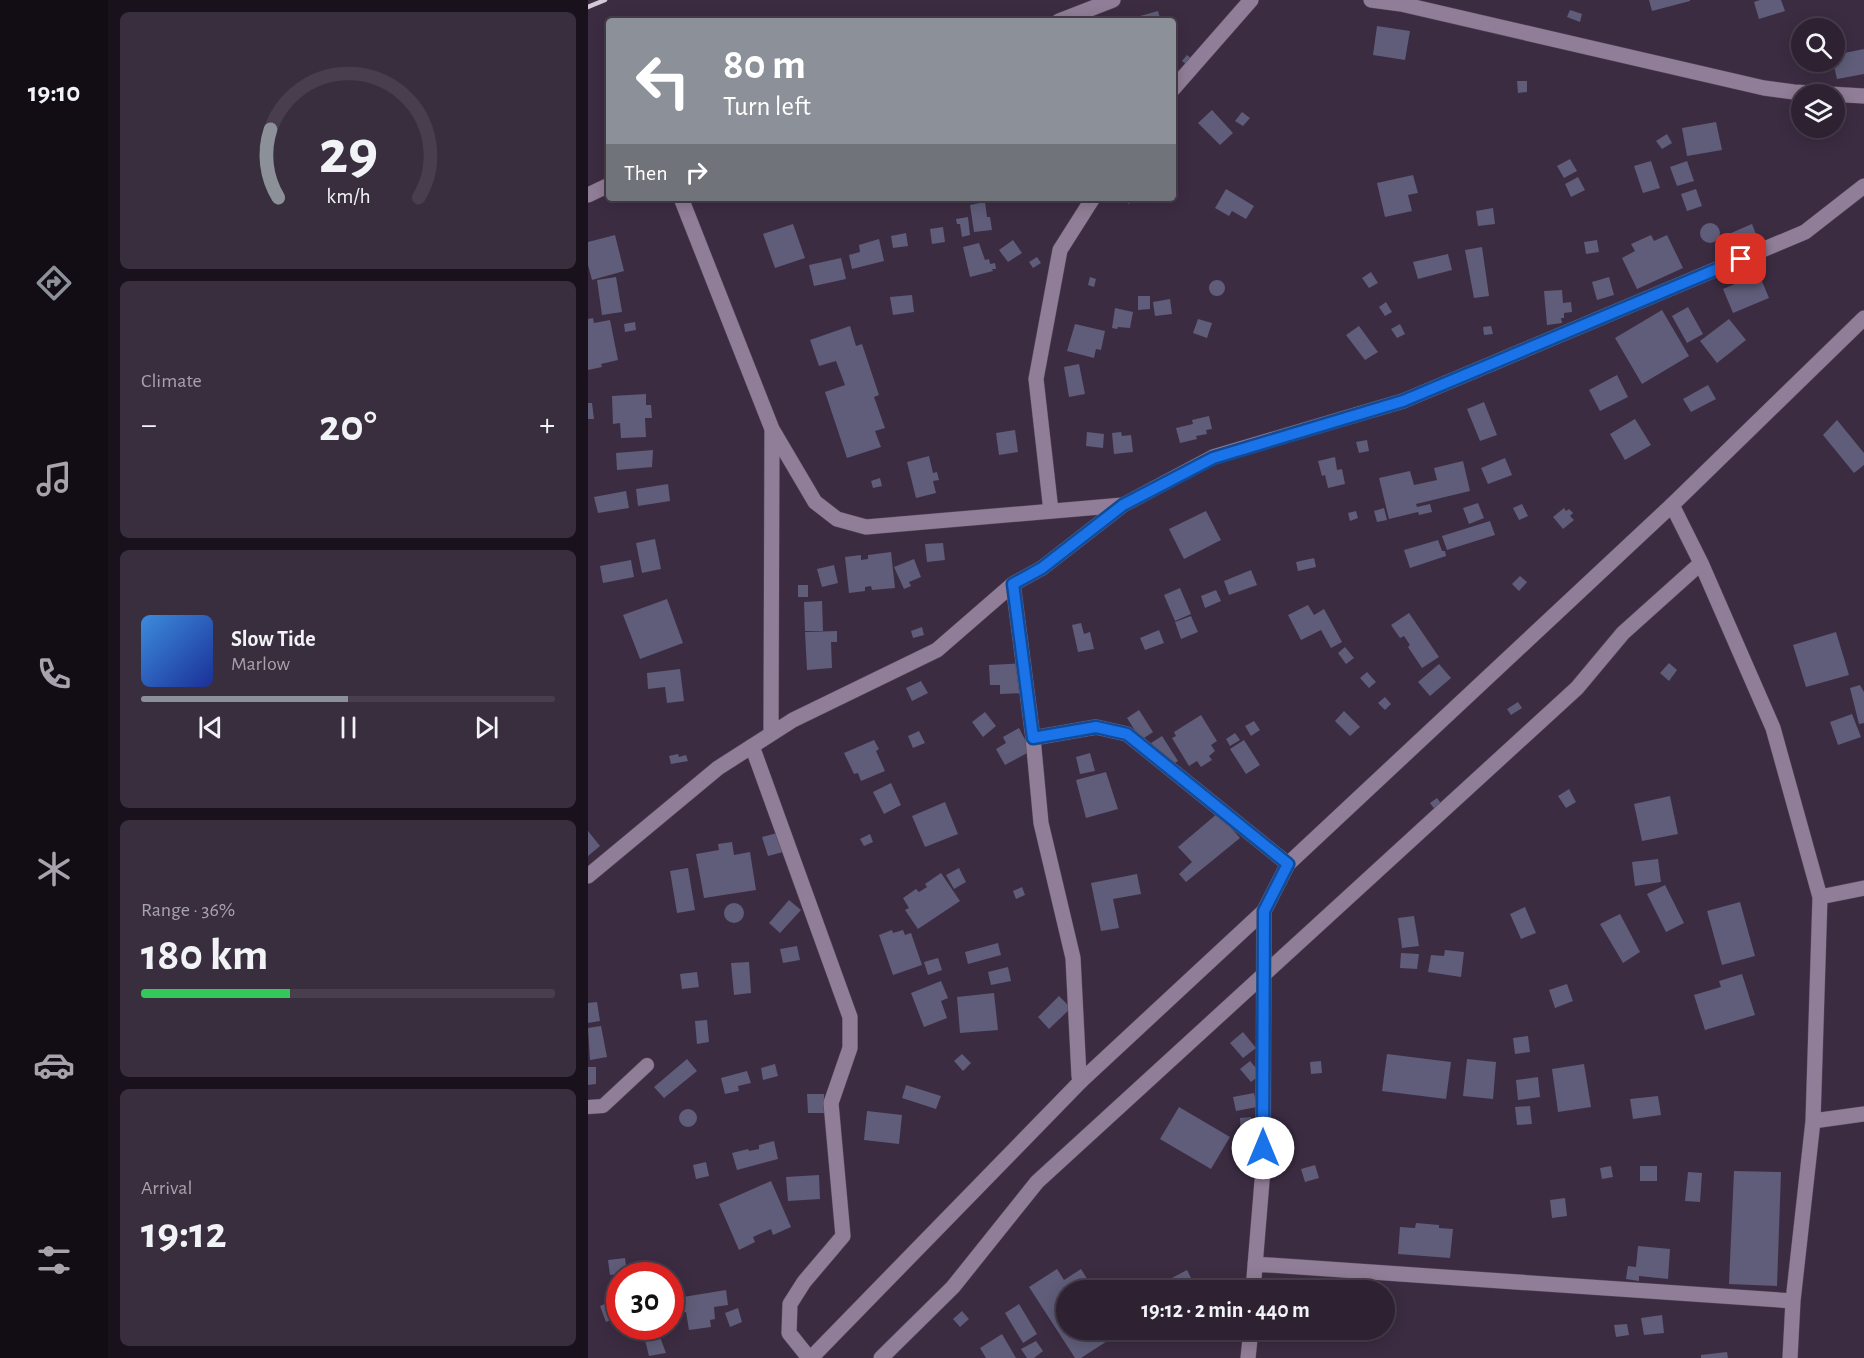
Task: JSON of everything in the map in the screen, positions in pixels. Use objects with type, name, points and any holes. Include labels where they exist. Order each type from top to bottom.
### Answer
[{"type":"street","points":[[1067,18],[1113,0]]},
{"type":"street","points":[[1176,86],[1251,0]]},
{"type":"street","points":[[1371,0],[1401,4],[1764,88],[1864,96]]},
{"type":"street","points":[[588,195],[606,186]]},
{"type":"street","points":[[588,876],[718,768],[793,720],[937,650],[1013,584],[1042,568],[1123,505],[1213,458],[1403,401],[1805,232],[1864,186]]},
{"type":"street","points":[[682,201],[772,429],[815,502],[837,519],[866,527],[1123,505]]},
{"type":"street","points":[[1051,511],[1036,379],[1060,250],[1091,201]]},
{"type":"street","points":[[752,746],[850,1017],[850,1048],[831,1103],[843,1236],[804,1282],[790,1304],[789,1333],[810,1358],[1081,1081],[1264,911],[1288,864],[1672,505],[1864,318]]},
{"type":"street","points":[[771,733],[772,429]]},
{"type":"street","points":[[1672,505],[1701,563],[1773,728],[1820,897],[1813,1122],[1793,1300],[1790,1358]]},
{"type":"street","points":[[881,1358],[953,1287],[1037,1182],[1577,688],[1623,633],[1701,563]]},
{"type":"street","points":[[1013,584],[1033,738],[1041,823],[1073,958],[1081,1081]]},
{"type":"street","points":[[1033,738],[1096,727],[1127,734],[1288,864]]},
{"type":"street","points":[[1820,897],[1864,888]]},
{"type":"street","points":[[1255,1280],[1263,1169],[1264,911]]},
{"type":"street","points":[[1813,1122],[1864,1114]]},
{"type":"street","points":[[1256,1264],[1793,1300]]},
{"type":"street","points":[[1248,1358],[1250,1340]]},
{"type":"lane","points":[[588,1107],[603,1106],[647,1065]]},
{"type":"building","points":[[1649,0],[1690,0],[1690,1],[1652,11]]},
{"type":"building","points":[[1781,0],[1785,11],[1759,19],[1754,2]]},
{"type":"building","points":[[1570,10],[1582,14],[1580,22],[1567,17]]},
{"type":"building","points":[[1158,11],[1160,18],[1141,18],[1140,16]]},
{"type":"building","points":[[1377,26],[1410,31],[1405,60],[1373,55]]},
{"type":"building","points":[[1864,49],[1864,74],[1837,79],[1835,72],[1845,72],[1845,53]]},
{"type":"building","points":[[1187,55],[1194,60],[1189,67],[1182,61]]},
{"type":"building","points":[[1517,81],[1527,81],[1527,92],[1518,93]]},
{"type":"building","points":[[1212,110],[1233,133],[1220,145],[1198,123]]},
{"type":"building","points":[[1242,112],[1250,118],[1243,126],[1235,121]]},
{"type":"building","points":[[1716,122],[1722,150],[1687,156],[1682,128]]},
{"type":"building","points":[[1667,134],[1672,143],[1662,149],[1656,141]]},
{"type":"building","points":[[1570,159],[1577,171],[1564,178],[1557,166]]},
{"type":"building","points":[[1651,161],[1660,188],[1643,193],[1634,166]]},
{"type":"building","points":[[1687,161],[1694,181],[1677,186],[1670,167]]},
{"type":"building","points":[[1413,175],[1418,193],[1408,195],[1412,211],[1385,217],[1377,183]]},
{"type":"building","points":[[1578,177],[1585,190],[1571,197],[1565,184]]},
{"type":"building","points":[[1226,189],[1254,206],[1246,219],[1232,211],[1229,216],[1215,208]]},
{"type":"building","points":[[1696,189],[1702,206],[1687,211],[1681,194]]},
{"type":"building","points":[[985,202],[992,230],[974,232],[970,205]]},
{"type":"building","points":[[1493,208],[1495,224],[1478,226],[1476,211]]},
{"type":"building","points":[[968,217],[970,235],[962,237],[960,224],[957,224],[956,219]]},
{"type":"building","points":[[1710,223],[1717,226],[1720,233],[1717,240],[1710,243],[1703,240],[1700,233],[1703,226]]},
{"type":"building","points":[[793,224],[805,258],[775,268],[763,234]]},
{"type":"building","points":[[1752,224],[1757,237],[1729,249],[1724,236]]},
{"type":"building","points":[[943,227],[945,242],[932,244],[930,229]]},
{"type":"building","points":[[906,233],[908,246],[893,248],[891,236]]},
{"type":"building","points":[[615,235],[624,271],[592,280],[588,265],[588,242]]},
{"type":"building","points":[[1651,235],[1654,241],[1667,235],[1683,268],[1637,289],[1622,258],[1635,251],[1631,244]]},
{"type":"building","points":[[879,239],[884,261],[852,269],[849,255],[860,252],[859,245]]},
{"type":"building","points":[[1013,240],[1022,253],[1008,262],[999,250]]},
{"type":"building","points":[[1597,240],[1599,252],[1586,254],[1584,242]]},
{"type":"building","points":[[979,243],[985,260],[989,259],[990,264],[995,263],[996,269],[970,277],[963,247]]},
{"type":"building","points":[[1482,247],[1489,296],[1474,298],[1465,250]]},
{"type":"building","points":[[1448,254],[1452,270],[1418,279],[1413,262]]},
{"type":"building","points":[[1037,257],[1041,263],[1033,268],[1029,262]]},
{"type":"building","points":[[841,258],[846,279],[814,286],[809,265]]},
{"type":"building","points":[[1371,272],[1378,283],[1369,288],[1362,278]]},
{"type":"building","points":[[1759,274],[1769,298],[1733,313],[1723,289]]},
{"type":"building","points":[[616,277],[622,312],[602,315],[597,280]]},
{"type":"building","points":[[1090,277],[1096,279],[1094,287],[1088,285]]},
{"type":"building","points":[[1609,277],[1614,295],[1597,300],[1592,282]]},
{"type":"building","points":[[1214,280],[1220,280],[1225,288],[1223,294],[1214,296],[1209,291],[1209,285]]},
{"type":"building","points":[[1562,290],[1563,303],[1571,302],[1572,312],[1564,313],[1564,318],[1561,318],[1562,323],[1547,325],[1544,291]]},
{"type":"building","points":[[912,295],[914,312],[893,315],[890,297]]},
{"type":"building","points":[[1138,296],[1150,296],[1150,309],[1138,310]]},
{"type":"building","points":[[1170,299],[1172,314],[1155,316],[1153,302]]},
{"type":"building","points":[[1386,302],[1392,312],[1385,316],[1379,307]]},
{"type":"building","points":[[1688,307],[1703,334],[1687,343],[1672,316]]},
{"type":"building","points":[[1115,308],[1133,312],[1130,328],[1112,328]]},
{"type":"building","points":[[1662,310],[1689,356],[1642,384],[1615,338]]},
{"type":"building","points":[[593,318],[594,323],[610,320],[618,360],[588,370],[588,319]]},
{"type":"building","points":[[1198,319],[1212,323],[1207,338],[1193,333]]},
{"type":"building","points":[[1729,319],[1746,340],[1717,363],[1700,341]]},
{"type":"building","points":[[635,322],[636,330],[625,332],[624,324]]},
{"type":"building","points":[[1075,324],[1105,331],[1101,350],[1096,349],[1094,358],[1067,351]]},
{"type":"building","points":[[1400,324],[1405,334],[1397,338],[1391,329]]},
{"type":"building","points":[[850,326],[856,346],[862,344],[879,395],[874,397],[885,428],[875,431],[881,447],[847,458],[825,392],[845,385],[836,361],[819,366],[810,340]]},
{"type":"building","points":[[1359,326],[1378,352],[1365,360],[1346,335]]},
{"type":"building","points":[[1491,326],[1493,334],[1484,335],[1483,327]]},
{"type":"building","points":[[1079,364],[1085,394],[1069,397],[1064,367]]},
{"type":"building","points":[[1617,375],[1628,397],[1600,411],[1589,390]]},
{"type":"building","points":[[1708,385],[1716,399],[1691,412],[1683,399]]},
{"type":"building","points":[[646,394],[646,405],[651,405],[652,418],[645,418],[646,437],[621,438],[620,423],[613,424],[612,396]]},
{"type":"building","points":[[1484,402],[1497,435],[1480,441],[1467,409]]},
{"type":"building","points":[[588,403],[592,403],[594,419],[588,419]]},
{"type":"building","points":[[1209,416],[1212,429],[1206,430],[1207,434],[1180,443],[1176,428],[1193,424],[1192,420]]},
{"type":"building","points":[[1635,419],[1651,445],[1625,460],[1610,434]]},
{"type":"building","points":[[1837,420],[1864,453],[1864,465],[1854,473],[1823,435]]},
{"type":"building","points":[[1015,430],[1018,452],[999,455],[996,433]]},
{"type":"building","points":[[1087,432],[1104,434],[1103,448],[1086,446]]},
{"type":"building","points":[[1121,432],[1122,436],[1131,435],[1133,452],[1114,454],[1112,433]]},
{"type":"building","points":[[1367,440],[1369,451],[1359,453],[1356,442]]},
{"type":"building","points":[[653,450],[652,467],[617,470],[616,453]]},
{"type":"building","points":[[929,456],[933,473],[937,472],[939,480],[933,481],[936,493],[916,498],[907,462]]},
{"type":"building","points":[[1335,457],[1337,470],[1342,469],[1345,484],[1328,488],[1318,461]]},
{"type":"building","points":[[1505,458],[1512,475],[1488,484],[1481,468]]},
{"type":"building","points":[[1463,461],[1470,491],[1416,504],[1417,507],[1430,504],[1432,512],[1419,515],[1418,512],[1389,519],[1379,478],[1410,471],[1414,485],[1437,480],[1434,468]]},
{"type":"building","points":[[880,478],[882,486],[873,488],[871,481]]},
{"type":"building","points":[[668,484],[670,501],[638,506],[636,489]]},
{"type":"building","points":[[626,491],[629,508],[598,513],[594,497]]},
{"type":"building","points":[[1478,503],[1484,518],[1469,524],[1463,508]]},
{"type":"building","points":[[1522,504],[1528,516],[1519,520],[1513,508]]},
{"type":"building","points":[[1384,508],[1387,520],[1377,522],[1374,511]]},
{"type":"building","points":[[1564,508],[1573,513],[1570,516],[1574,520],[1563,529],[1553,517]]},
{"type":"building","points":[[1206,511],[1221,540],[1184,559],[1169,529]]},
{"type":"building","points":[[1356,511],[1358,518],[1350,521],[1348,513]]},
{"type":"building","points":[[1490,521],[1495,535],[1447,550],[1442,536]]},
{"type":"building","points":[[655,539],[661,569],[642,573],[636,543]]},
{"type":"building","points":[[1438,540],[1446,556],[1410,568],[1404,550]]},
{"type":"building","points":[[943,543],[945,560],[927,562],[925,544]]},
{"type":"building","points":[[891,552],[895,588],[872,590],[871,586],[865,587],[865,591],[849,593],[845,557],[861,555],[861,560],[868,559],[868,555]]},
{"type":"building","points":[[1314,558],[1316,567],[1298,571],[1296,562]]},
{"type":"building","points":[[914,559],[921,577],[909,582],[911,586],[904,589],[894,567]]},
{"type":"building","points":[[631,560],[634,577],[603,583],[600,566]]},
{"type":"building","points":[[834,565],[838,583],[822,587],[817,569]]},
{"type":"building","points":[[1251,570],[1257,585],[1229,595],[1224,581]]},
{"type":"building","points":[[1520,576],[1527,582],[1519,591],[1512,584]]},
{"type":"building","points":[[798,585],[808,585],[808,597],[798,597]]},
{"type":"building","points":[[1180,588],[1191,614],[1175,621],[1164,595]]},
{"type":"building","points":[[1216,590],[1221,601],[1205,608],[1201,596]]},
{"type":"building","points":[[667,599],[683,643],[640,659],[623,615]]},
{"type":"building","points":[[822,601],[823,631],[805,631],[804,602]]},
{"type":"building","points":[[1308,605],[1314,615],[1324,609],[1342,642],[1331,648],[1321,630],[1301,640],[1288,615]]},
{"type":"building","points":[[1409,613],[1439,657],[1422,668],[1408,647],[1410,645],[1404,636],[1400,638],[1391,625]]},
{"type":"building","points":[[1191,616],[1198,632],[1181,639],[1175,622]]},
{"type":"building","points":[[1081,623],[1084,634],[1090,632],[1094,649],[1078,652],[1072,625]]},
{"type":"building","points":[[922,627],[924,635],[913,638],[911,631]]},
{"type":"building","points":[[1159,630],[1164,643],[1145,650],[1140,638]]},
{"type":"building","points":[[837,631],[837,642],[831,642],[832,668],[807,670],[805,632]]},
{"type":"building","points":[[1836,632],[1849,675],[1806,687],[1793,645]]},
{"type":"building","points":[[1345,647],[1354,658],[1346,664],[1338,653]]},
{"type":"building","points":[[1026,663],[1028,693],[1000,694],[1000,685],[990,685],[989,665]]},
{"type":"building","points":[[1669,663],[1677,670],[1669,681],[1660,673]]},
{"type":"building","points":[[1439,664],[1451,678],[1430,696],[1418,682]]},
{"type":"building","points":[[680,669],[684,701],[667,703],[665,687],[648,689],[647,673]]},
{"type":"building","points":[[1367,672],[1376,682],[1369,688],[1360,678]]},
{"type":"building","points":[[921,681],[928,693],[912,701],[906,688]]},
{"type":"building","points":[[1860,685],[1864,692],[1864,723],[1859,724],[1850,688]]},
{"type":"building","points":[[1385,697],[1391,704],[1385,710],[1378,703]]},
{"type":"building","points":[[1518,702],[1522,708],[1511,715],[1507,709]]},
{"type":"building","points":[[1139,710],[1153,732],[1141,740],[1127,718]]},
{"type":"building","points":[[1344,711],[1360,727],[1350,736],[1335,721]]},
{"type":"building","points":[[985,712],[996,726],[983,737],[972,722]]},
{"type":"building","points":[[1852,714],[1861,737],[1838,745],[1830,722]]},
{"type":"building","points":[[1201,715],[1217,741],[1211,745],[1215,751],[1209,756],[1212,760],[1201,767],[1197,761],[1189,766],[1172,738],[1176,736],[1174,732]]},
{"type":"building","points":[[1254,721],[1260,730],[1251,736],[1245,726]]},
{"type":"building","points":[[1019,728],[1031,751],[1005,765],[996,749],[1006,743],[1003,737]]},
{"type":"building","points":[[919,731],[925,743],[913,748],[908,736]]},
{"type":"building","points":[[1235,733],[1240,740],[1230,746],[1226,739]]},
{"type":"building","points":[[1162,736],[1178,761],[1161,771],[1153,759],[1159,755],[1151,743]]},
{"type":"building","points":[[874,740],[885,771],[861,781],[858,773],[854,774],[844,753]]},
{"type":"building","points":[[1244,740],[1260,765],[1246,774],[1230,749]]},
{"type":"building","points":[[1090,753],[1095,771],[1080,774],[1076,757]]},
{"type":"building","points":[[678,754],[679,757],[686,755],[688,761],[671,764],[669,756]]},
{"type":"building","points":[[1106,772],[1118,809],[1086,818],[1076,780]]},
{"type":"building","points":[[891,783],[901,805],[884,814],[873,792]]},
{"type":"building","points":[[1569,789],[1576,802],[1566,808],[1558,796]]},
{"type":"building","points":[[1670,796],[1678,834],[1642,841],[1634,804]]},
{"type":"building","points":[[1437,798],[1443,806],[1436,811],[1430,803]]},
{"type":"building","points":[[945,802],[958,834],[925,847],[912,816]]},
{"type":"building","points":[[1218,813],[1240,838],[1186,882],[1179,874],[1192,862],[1178,847]]},
{"type":"building","points":[[588,831],[600,846],[588,856]]},
{"type":"building","points":[[781,832],[787,851],[768,856],[762,837]]},
{"type":"building","points":[[870,834],[873,842],[864,846],[860,839]]},
{"type":"building","points":[[732,842],[734,855],[750,852],[756,890],[704,898],[696,854],[719,850],[718,844]]},
{"type":"building","points":[[1658,859],[1661,882],[1635,886],[1632,862]]},
{"type":"building","points":[[688,868],[695,910],[677,913],[670,871]]},
{"type":"building","points":[[959,868],[966,882],[954,889],[946,875]]},
{"type":"building","points":[[941,873],[960,901],[918,929],[905,910],[909,908],[903,898],[916,889],[919,892],[927,887],[925,884]]},
{"type":"building","points":[[1137,874],[1141,894],[1113,899],[1119,928],[1101,931],[1091,883]]},
{"type":"building","points":[[1665,885],[1684,923],[1666,932],[1647,894]]},
{"type":"building","points":[[1022,887],[1025,895],[1016,899],[1013,891]]},
{"type":"building","points":[[789,900],[801,910],[780,933],[769,923]]},
{"type":"building","points":[[1740,902],[1755,956],[1722,965],[1707,911]]},
{"type":"building","points":[[734,903],[741,906],[744,913],[741,920],[734,923],[727,920],[724,913],[727,906]]},
{"type":"building","points":[[1525,907],[1536,933],[1521,939],[1510,914]]},
{"type":"building","points":[[1620,914],[1640,952],[1623,963],[1600,924]]},
{"type":"building","points":[[1414,916],[1419,946],[1402,948],[1398,918]]},
{"type":"building","points":[[892,930],[893,933],[903,930],[905,935],[911,933],[922,965],[893,975],[879,935]]},
{"type":"building","points":[[998,943],[1001,955],[968,964],[965,952]]},
{"type":"building","points":[[797,946],[800,960],[783,963],[780,949]]},
{"type":"building","points":[[1445,950],[1464,952],[1461,977],[1428,972],[1431,955],[1444,956]]},
{"type":"building","points":[[1401,953],[1419,954],[1417,969],[1400,968]]},
{"type":"building","points":[[938,958],[942,970],[928,975],[924,962]]},
{"type":"building","points":[[749,962],[751,993],[734,995],[731,963]]},
{"type":"building","points":[[1008,967],[1011,981],[991,985],[988,972]]},
{"type":"building","points":[[697,972],[699,987],[682,989],[680,974]]},
{"type":"building","points":[[1742,974],[1755,1015],[1705,1030],[1694,995],[1721,987],[1719,981]]},
{"type":"building","points":[[941,981],[948,998],[941,1001],[947,1018],[924,1027],[911,993]]},
{"type":"building","points":[[1567,984],[1573,1001],[1555,1008],[1549,990]]},
{"type":"building","points":[[994,993],[998,1030],[960,1033],[957,997]]},
{"type":"building","points":[[1059,996],[1071,1008],[1049,1029],[1038,1017]]},
{"type":"building","points":[[597,1002],[600,1021],[588,1023],[588,1003]]},
{"type":"building","points":[[707,1020],[709,1042],[697,1044],[695,1021]]},
{"type":"building","points":[[601,1026],[607,1057],[590,1060],[588,1028]]},
{"type":"building","points":[[1243,1032],[1256,1048],[1243,1058],[1230,1043]]},
{"type":"building","points":[[1528,1036],[1530,1052],[1515,1054],[1513,1038]]},
{"type":"building","points":[[962,1054],[971,1063],[963,1071],[954,1061]]},
{"type":"building","points":[[1387,1054],[1451,1062],[1446,1099],[1382,1091]]},
{"type":"building","points":[[687,1059],[697,1071],[664,1098],[654,1087]]},
{"type":"building","points":[[1467,1059],[1496,1062],[1493,1099],[1463,1096]]},
{"type":"building","points":[[1250,1061],[1261,1074],[1251,1082],[1240,1069]]},
{"type":"building","points":[[1321,1061],[1322,1073],[1311,1074],[1310,1062]]},
{"type":"building","points":[[775,1064],[778,1076],[763,1080],[761,1068]]},
{"type":"building","points":[[1584,1064],[1591,1107],[1558,1112],[1552,1069]]},
{"type":"building","points":[[588,1067],[596,1067],[596,1084],[588,1085]]},
{"type":"building","points":[[747,1071],[751,1083],[738,1086],[739,1091],[725,1094],[721,1078]]},
{"type":"building","points":[[1538,1077],[1540,1097],[1518,1100],[1516,1080]]},
{"type":"building","points":[[906,1085],[941,1096],[936,1109],[902,1098]]},
{"type":"building","points":[[1254,1093],[1257,1107],[1236,1111],[1233,1097]]},
{"type":"building","points":[[807,1094],[824,1094],[824,1113],[808,1113]]},
{"type":"building","points":[[1658,1096],[1661,1115],[1633,1119],[1630,1099]]},
{"type":"building","points":[[1530,1106],[1532,1124],[1517,1125],[1515,1107]]},
{"type":"building","points":[[1179,1107],[1230,1137],[1211,1169],[1160,1139]]},
{"type":"building","points":[[688,1109],[694,1112],[697,1118],[694,1124],[688,1127],[682,1124],[679,1118],[682,1112]]},
{"type":"building","points":[[867,1111],[902,1115],[899,1144],[864,1140]]},
{"type":"building","points":[[1251,1117],[1252,1133],[1241,1134],[1240,1118]]},
{"type":"building","points":[[774,1141],[778,1159],[737,1170],[732,1153],[759,1149],[759,1145]]},
{"type":"building","points":[[706,1162],[709,1176],[696,1179],[693,1165]]},
{"type":"building","points":[[1315,1165],[1319,1178],[1305,1182],[1301,1169]]},
{"type":"building","points":[[1611,1166],[1613,1177],[1602,1179],[1600,1168]]},
{"type":"building","points":[[1640,1166],[1657,1166],[1657,1181],[1640,1181]]},
{"type":"building","points":[[1734,1171],[1781,1172],[1777,1286],[1729,1284]]},
{"type":"building","points":[[1688,1172],[1702,1173],[1700,1202],[1685,1201]]},
{"type":"building","points":[[819,1175],[820,1199],[788,1201],[786,1177]]},
{"type":"building","points":[[771,1181],[791,1227],[773,1235],[771,1229],[753,1237],[755,1242],[739,1250],[719,1204]]},
{"type":"building","points":[[1565,1198],[1567,1216],[1552,1218],[1550,1200]]},
{"type":"building","points":[[1416,1223],[1453,1229],[1450,1258],[1398,1254],[1400,1227],[1415,1228]]},
{"type":"building","points":[[1638,1246],[1670,1249],[1668,1279],[1639,1276],[1639,1281],[1626,1279],[1628,1266],[1636,1267]]},
{"type":"building","points":[[625,1258],[626,1262],[608,1262],[608,1260]]},
{"type":"building","points":[[1057,1269],[1064,1280],[1056,1280],[1056,1329],[1029,1287]]},
{"type":"building","points":[[1081,1269],[1088,1280],[1064,1280]]},
{"type":"building","points":[[1187,1270],[1192,1280],[1168,1280]]},
{"type":"building","points":[[726,1290],[728,1305],[714,1307],[715,1319],[710,1320],[711,1327],[689,1330],[686,1312],[684,1312],[684,1297]]},
{"type":"building","points":[[606,1303],[606,1322],[600,1306]]},
{"type":"building","points":[[1019,1304],[1037,1334],[1023,1343],[1005,1313]]},
{"type":"building","points":[[738,1308],[742,1322],[730,1327],[725,1313]]},
{"type":"building","points":[[962,1311],[969,1319],[960,1327],[953,1319]]},
{"type":"building","points":[[1662,1315],[1664,1333],[1644,1335],[1641,1318]]},
{"type":"building","points":[[1627,1324],[1629,1335],[1616,1337],[1614,1325]]},
{"type":"building","points":[[1002,1334],[1016,1358],[986,1358],[980,1348]]},
{"type":"building","points":[[645,1340],[661,1340],[666,1353],[649,1356]]},
{"type":"building","points":[[1063,1340],[1109,1340],[1081,1358],[1075,1358]]},
{"type":"building","points":[[1036,1341],[1043,1351],[1034,1358],[1027,1358],[1021,1349]]},
{"type":"building","points":[[1727,1352],[1728,1358],[1701,1358],[1701,1355]]},
{"type":"railway","points":[[588,7],[605,0]]},
{"type":"route","points":[[1263,1148],[1264,911],[1288,864],[1127,734],[1096,727],[1033,738],[1013,584],[1042,568],[1123,505],[1213,458],[1403,401],[1741,259]]}]
